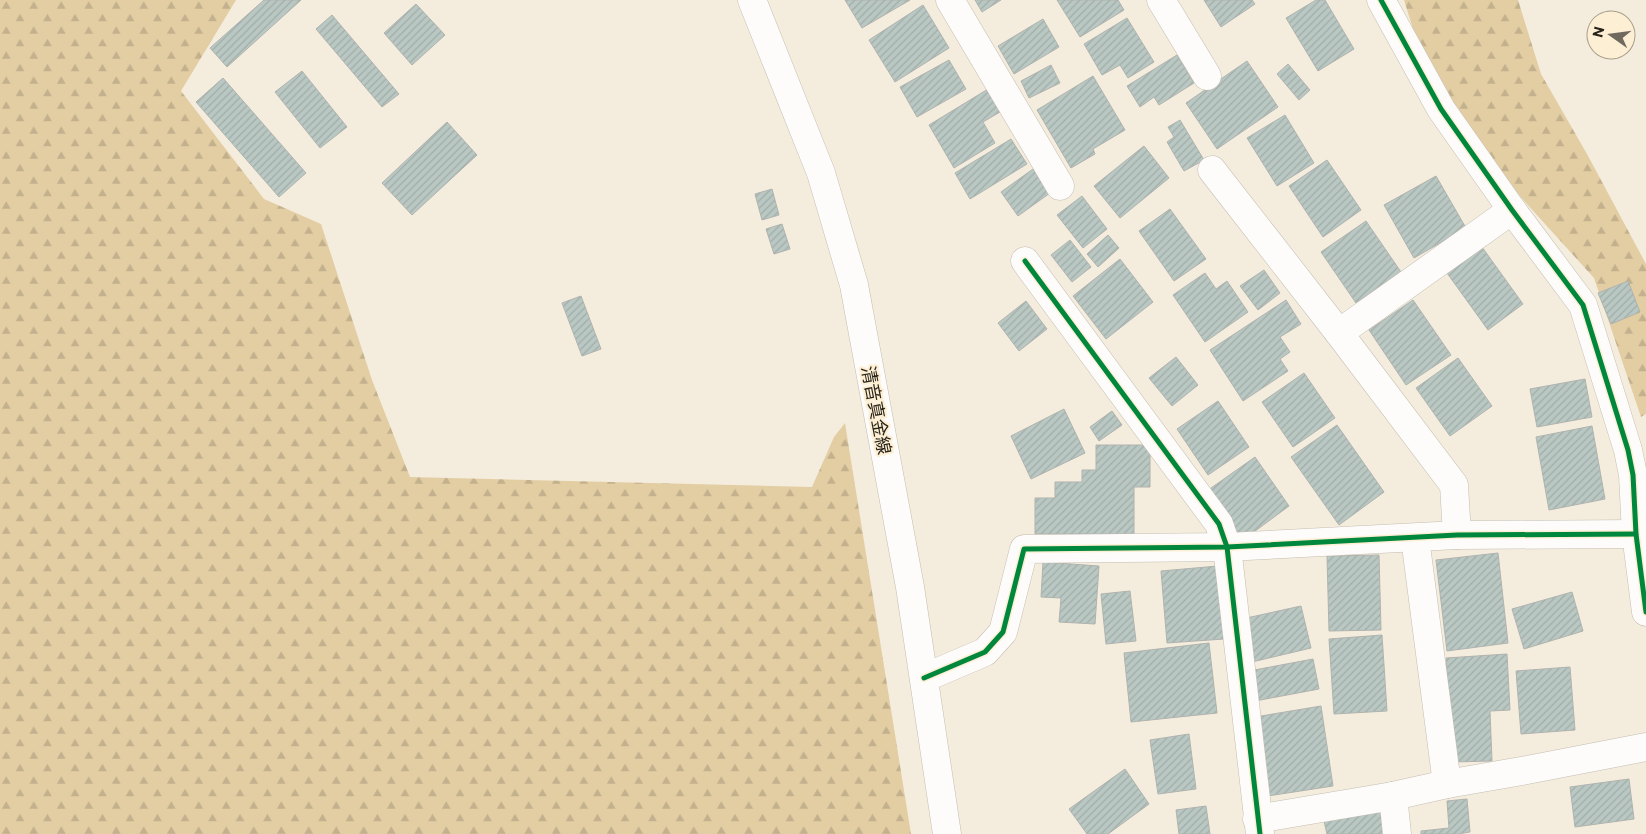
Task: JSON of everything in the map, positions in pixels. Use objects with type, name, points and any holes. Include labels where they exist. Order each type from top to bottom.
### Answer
[{"type":"street","name":"清音真金線","points":[[753,0],[821,173],[854,285],[910,587],[947,834]]},
{"type":"street","points":[[950,0],[1060,186]]},
{"type":"street","points":[[1161,0],[1207,76]]},
{"type":"street","points":[[1381,0],[1441,109],[1512,210],[1583,305],[1637,445],[1633,474],[1636,534],[1646,612]]},
{"type":"street","points":[[1212,170],[1454,485],[1457,535]]},
{"type":"street","points":[[1339,333],[1512,210]]},
{"type":"street","points":[[1026,261],[1219,524],[1227,547],[1258,826],[1447,784],[1646,747]]},
{"type":"street","points":[[924,678],[985,652],[1002,632],[1024,549],[1227,547],[1457,535],[1636,534]]},
{"type":"street","points":[[1415,538],[1447,784]]},
{"type":"street","points":[[1393,796],[1397,834]]},
{"type":"green space","points":[[0,0],[236,0],[181,91],[264,199],[321,224],[372,380],[410,477],[812,487],[834,437],[845,423],[911,834],[0,834]]},
{"type":"green space","points":[[1404,0],[1518,0],[1541,74],[1587,154],[1646,264],[1646,414],[1641,417],[1594,278],[1506,181],[1422,58]]},
{"type":"building","points":[[264,0],[301,0],[227,67],[210,48]]},
{"type":"building","points":[[845,0],[910,0],[862,28]]},
{"type":"building","points":[[975,0],[1001,0],[982,12]]},
{"type":"building","points":[[1057,0],[1118,0],[1124,10],[1080,37]]},
{"type":"building","points":[[1204,0],[1252,0],[1255,4],[1221,27]]},
{"type":"building","points":[[1316,0],[1325,0],[1354,49],[1318,71],[1286,18]]},
{"type":"building","points":[[416,4],[445,35],[412,65],[384,33]]},
{"type":"building","points":[[923,5],[949,48],[895,82],[869,40]]},
{"type":"building","points":[[332,15],[399,94],[382,107],[316,29]]},
{"type":"building","points":[[1127,18],[1154,62],[1128,78],[1120,65],[1102,75],[1084,44]]},
{"type":"building","points":[[1043,19],[1059,47],[1014,74],[998,46]]},
{"type":"building","points":[[1177,55],[1194,83],[1159,105],[1154,97],[1140,107],[1127,86]]},
{"type":"building","points":[[949,60],[966,89],[917,117],[900,87]]},
{"type":"building","points":[[1247,61],[1278,107],[1217,149],[1186,103]]},
{"type":"building","points":[[1288,64],[1310,90],[1299,100],[1277,74]]},
{"type":"building","points":[[1051,65],[1060,83],[1029,98],[1021,81]]},
{"type":"building","points":[[302,71],[347,127],[320,148],[275,92]]},
{"type":"building","points":[[1093,76],[1125,130],[1093,149],[1095,154],[1071,168],[1037,110]]},
{"type":"building","points":[[223,78],[306,173],[279,197],[196,102]]},
{"type":"building","points":[[993,86],[1005,109],[983,122],[995,143],[954,168],[929,125]]},
{"type":"building","points":[[1285,115],[1314,163],[1277,186],[1247,138]]},
{"type":"building","points":[[1180,120],[1204,160],[1184,171],[1167,142],[1174,137],[1168,127]]},
{"type":"building","points":[[447,122],[477,155],[412,215],[382,183]]},
{"type":"building","points":[[1011,139],[1027,164],[970,199],[955,173]]},
{"type":"building","points":[[1144,146],[1169,178],[1120,218],[1094,186]]},
{"type":"building","points":[[1327,160],[1361,210],[1323,237],[1289,186]]},
{"type":"building","points":[[1033,169],[1050,193],[1018,216],[1001,192]]},
{"type":"building","points":[[1436,176],[1466,228],[1414,258],[1384,205]]},
{"type":"building","points":[[772,189],[779,215],[762,220],[755,194]]},
{"type":"building","points":[[1082,196],[1107,229],[1083,248],[1057,215]]},
{"type":"building","points":[[1170,209],[1206,259],[1174,281],[1139,231]]},
{"type":"building","points":[[1366,221],[1401,272],[1356,303],[1321,252]]},
{"type":"building","points":[[782,224],[790,249],[774,254],[766,229]]},
{"type":"building","points":[[1108,235],[1119,248],[1098,267],[1087,254]]},
{"type":"building","points":[[1070,240],[1091,267],[1072,282],[1051,255]]},
{"type":"building","points":[[1482,247],[1523,304],[1488,330],[1447,273]]},
{"type":"building","points":[[1120,259],[1153,302],[1106,339],[1073,296]]},
{"type":"building","points":[[1264,270],[1280,293],[1258,310],[1240,286]]},
{"type":"building","points":[[1205,273],[1216,289],[1227,281],[1248,312],[1205,342],[1173,295]]},
{"type":"building","points":[[1628,281],[1640,312],[1611,324],[1598,293]]},
{"type":"building","points":[[581,296],[601,349],[582,356],[562,303]]},
{"type":"building","points":[[1286,300],[1301,324],[1280,337],[1290,352],[1280,359],[1288,371],[1243,401],[1210,350]]},
{"type":"building","points":[[1413,300],[1451,355],[1406,385],[1369,330]]},
{"type":"building","points":[[1026,301],[1047,329],[1019,351],[998,323]]},
{"type":"building","points":[[1176,357],[1198,385],[1172,406],[1149,378]]},
{"type":"building","points":[[1458,358],[1492,406],[1450,436],[1416,388]]},
{"type":"building","points":[[1304,373],[1335,418],[1293,447],[1262,402]]},
{"type":"building","points":[[1585,379],[1592,417],[1537,427],[1530,389]]},
{"type":"building","points":[[1218,401],[1249,447],[1208,475],[1177,429]]},
{"type":"building","points":[[1064,409],[1085,453],[1031,479],[1011,436]]},
{"type":"building","points":[[1112,411],[1122,425],[1099,441],[1090,427]]},
{"type":"building","points":[[1337,425],[1384,492],[1339,525],[1291,457]]},
{"type":"building","points":[[1592,426],[1605,499],[1549,510],[1536,437]]},
{"type":"building","points":[[1096,445],[1150,445],[1150,487],[1134,487],[1134,534],[1035,534],[1035,498],[1055,498],[1055,482],[1082,482],[1082,470],[1096,470]]},
{"type":"building","points":[[1255,457],[1289,506],[1239,543],[1204,493]]},
{"type":"building","points":[[1498,553],[1508,643],[1447,651],[1436,560]]},
{"type":"building","points":[[1379,555],[1381,630],[1329,631],[1327,556]]},
{"type":"building","points":[[1043,562],[1099,566],[1095,624],[1059,622],[1061,598],[1041,597]]},
{"type":"building","points":[[1218,566],[1224,639],[1167,643],[1161,571]]},
{"type":"building","points":[[1130,591],[1136,641],[1106,644],[1101,594]]},
{"type":"building","points":[[1572,592],[1583,631],[1524,649],[1512,609]]},
{"type":"building","points":[[1301,606],[1311,648],[1252,662],[1242,619]]},
{"type":"building","points":[[1382,635],[1387,711],[1334,714],[1329,639]]},
{"type":"building","points":[[1209,643],[1217,713],[1131,722],[1124,653]]},
{"type":"building","points":[[1507,654],[1510,710],[1490,711],[1492,761],[1452,762],[1446,658]]},
{"type":"building","points":[[1313,659],[1319,689],[1255,701],[1249,671]]},
{"type":"building","points":[[1570,667],[1575,730],[1521,734],[1516,671]]},
{"type":"building","points":[[1321,706],[1333,786],[1261,797],[1249,718]]},
{"type":"building","points":[[1189,734],[1196,789],[1158,794],[1150,740]]},
{"type":"building","points":[[1125,769],[1149,804],[1108,834],[1087,834],[1069,809]]},
{"type":"building","points":[[1629,779],[1634,819],[1575,827],[1570,787]]},
{"type":"building","points":[[1467,799],[1470,832],[1458,834],[1421,834],[1421,831],[1449,828],[1447,801]]},
{"type":"building","points":[[1382,805],[1388,834],[1327,834],[1323,817]]},
{"type":"building","points":[[1206,806],[1210,834],[1179,834],[1176,810]]},
{"type":"cycle path","points":[[1381,0],[1441,109],[1512,210],[1583,305],[1628,450],[1633,475],[1636,534],[1646,612]]},
{"type":"cycle path","points":[[1025,261],[1219,524],[1227,547],[1260,834]]},
{"type":"cycle path","points":[[924,678],[985,652],[1003,632],[1024,549],[1227,547],[1457,535],[1636,534]]}]
